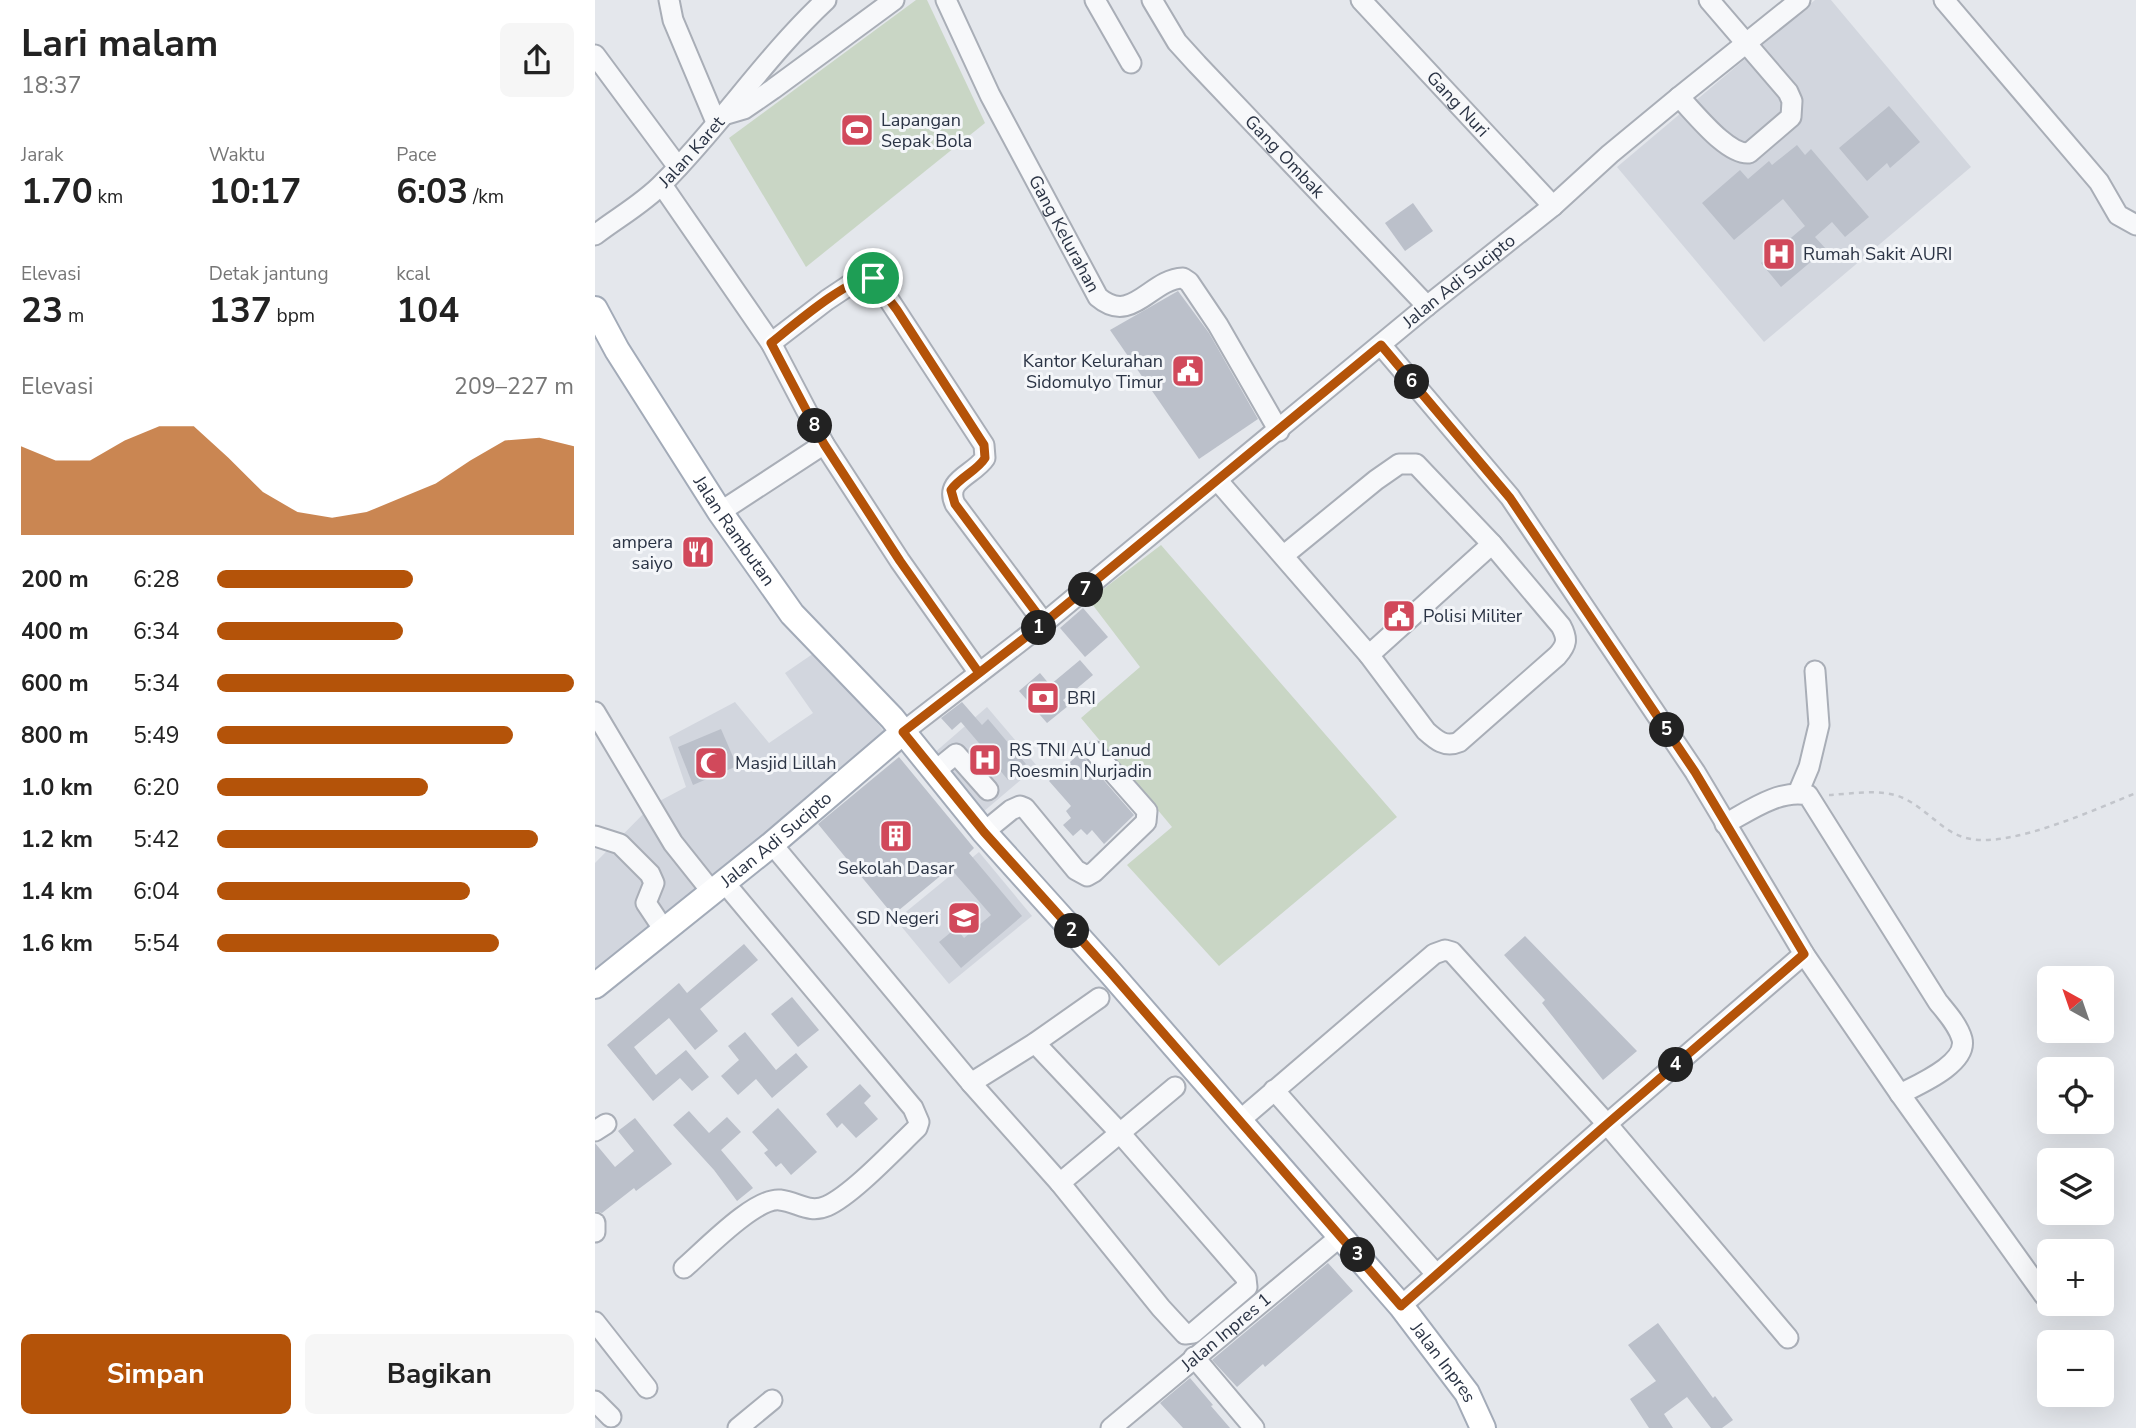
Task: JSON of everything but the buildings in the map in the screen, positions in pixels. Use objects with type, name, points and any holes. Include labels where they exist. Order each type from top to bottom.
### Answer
[{"type":"main road","name":"Jalan Rambutan","points":[[595,309],[617,350],[720,512],[792,614],[903,732]]},
{"type":"main road","name":"Jalan Inpres","points":[[903,732],[984,832],[1110,972],[1401,1306],[1467,1393],[1483,1428]]},
{"type":"main road","name":"Jalan Adi Sucipto","points":[[595,986],[772,844],[903,732]]},
{"type":"street","name":"Jalan Karet","points":[[595,235],[662,185],[721,118],[673,20],[669,0]]},
{"type":"street","points":[[721,118],[747,85],[826,0]]},
{"type":"street","points":[[721,118],[764,96],[894,0]]},
{"type":"street","name":"Gang Kelurahan","points":[[946,0],[990,95],[1098,296],[1106,303],[1127,307],[1173,280],[1183,278],[1189,282],[1279,431]]},
{"type":"street","points":[[1095,0],[1131,63]]},
{"type":"street","name":"Gang Ombak","points":[[1152,0],[1177,42],[1190,57],[1427,306]]},
{"type":"street","name":"Gang Nuri","points":[[1361,0],[1553,206]]},
{"type":"street","points":[[1679,97],[1736,151],[1749,153],[1791,117],[1793,110],[1788,92],[1709,0]]},
{"type":"street","points":[[1944,0],[2099,182],[2118,215],[2136,225]]},
{"type":"street","name":"Jalan Adi Sucipto","points":[[903,732],[1044,623],[1427,306],[1553,206],[1610,154],[1747,43],[1788,4]]},
{"type":"street","points":[[595,55],[678,167]]},
{"type":"street","points":[[662,185],[771,343],[824,444],[900,561],[979,673]]},
{"type":"street","points":[[771,343],[857,280],[873,278],[878,283],[984,445],[985,458],[982,463],[951,490],[955,504],[1044,623]]},
{"type":"street","points":[[1381,345],[1510,498],[1695,772],[1804,954],[2037,1285]]},
{"type":"street","points":[[720,512],[824,444]]},
{"type":"street","points":[[1218,481],[1283,556],[1369,655],[1426,731],[1437,741],[1452,745],[1459,742],[1557,656],[1567,641],[1561,626],[1492,544],[1416,464],[1399,464],[1283,556]]},
{"type":"street","points":[[1369,655],[1492,544]]},
{"type":"street","points":[[1815,671],[1819,725],[1803,794],[1958,1029],[1963,1042],[1962,1052],[1941,1072],[1900,1094]]},
{"type":"street","points":[[595,712],[673,843],[718,887],[913,1108],[919,1122],[917,1128],[833,1203],[815,1210],[780,1200],[768,1201],[751,1210],[684,1268]]},
{"type":"street","points":[[984,832],[1020,806],[1025,808],[1076,870],[1087,876],[1094,872],[1149,816],[1095,752]]},
{"type":"street","points":[[936,771],[956,754],[988,790]]},
{"type":"street","points":[[1725,824],[1769,801],[1803,794]]},
{"type":"street","points":[[595,836],[620,844],[650,874],[653,883],[646,903],[664,930]]},
{"type":"street","points":[[772,844],[971,1083],[1059,1183],[1161,1308],[1185,1334],[1193,1334],[1247,1287],[1247,1281],[1120,1133],[1035,1043]]},
{"type":"street","points":[[1238,1121],[1434,954],[1445,950],[1452,952],[1607,1124],[1788,1338]]},
{"type":"street","points":[[1401,1306],[1804,954]]},
{"type":"street","points":[[971,1083],[1099,998]]},
{"type":"street","points":[[1059,1183],[1175,1087]]},
{"type":"street","points":[[1274,1090],[1437,1274]]},
{"type":"street","points":[[595,1223],[595,1232]]},
{"type":"street","name":"Jalan Inpres 1","points":[[1111,1428],[1341,1236]]},
{"type":"street","points":[[595,1322],[647,1388]]},
{"type":"street","points":[[1194,1357],[1254,1428]]},
{"type":"street","points":[[738,1428],[772,1400]]},
{"type":"street","points":[[595,1401],[611,1417]]},
{"type":"path","points":[[1803,794],[1891,794],[1905,798],[1948,831],[1972,840],[1990,840],[2054,825],[2136,793]]},
{"type":"shaded area","name":"Rumah Sakit AURI","points":[[1815,0],[1831,0],[1971,167],[1764,342],[1617,167]]},
{"type":"shaded area","points":[[817,651],[887,735],[595,976],[595,863],[652,805],[686,787],[669,737],[735,702],[769,743],[813,713],[785,673]]},
{"type":"shaded area","name":"RS TNI AU Lanud Roesmin Nurjadin","points":[[987,707],[1037,766],[983,812],[933,754]]},
{"type":"shaded area","name":"SD Negeri","points":[[979,852],[1032,916],[949,984],[896,920]]},
{"type":"green space","name":"Lapangan Sepak Bola","points":[[916,0],[927,0],[985,123],[806,267],[729,138]]},
{"type":"green space","points":[[1161,545],[1397,817],[1219,966],[1127,865],[1172,827],[1081,718],[1140,667],[1089,600]]},
{"type":"place","name":"Lapangan Sepak Bola","points":[[857,130]]},
{"type":"place","name":"Rumah Sakit AURI","points":[[1779,254]]},
{"type":"place","name":"Kantor Kelurahan Sidomulyo Timur","points":[[1188,371]]},
{"type":"place","name":"ampera saiyo","points":[[698,552]]},
{"type":"place","name":"Polisi Militer","points":[[1399,616]]},
{"type":"place","name":"BRI","points":[[1043,698]]},
{"type":"place","name":"RS TNI AU Lanud Roesmin Nurjadin","points":[[985,760]]},
{"type":"place","name":"Masjid Lillah","points":[[711,763]]},
{"type":"place","name":"Sekolah Dasar","points":[[896,836]]},
{"type":"place","name":"SD Negeri","points":[[964,918]]},
{"type":"route","points":[[873,278],[857,280],[771,343],[824,444],[900,561],[979,673],[1044,623],[1381,345],[1510,498],[1695,772],[1804,954],[1401,1306],[1110,972],[984,832],[903,732],[1044,623],[955,504],[951,490],[982,463],[985,458],[984,445],[897,310],[873,278]]}]
